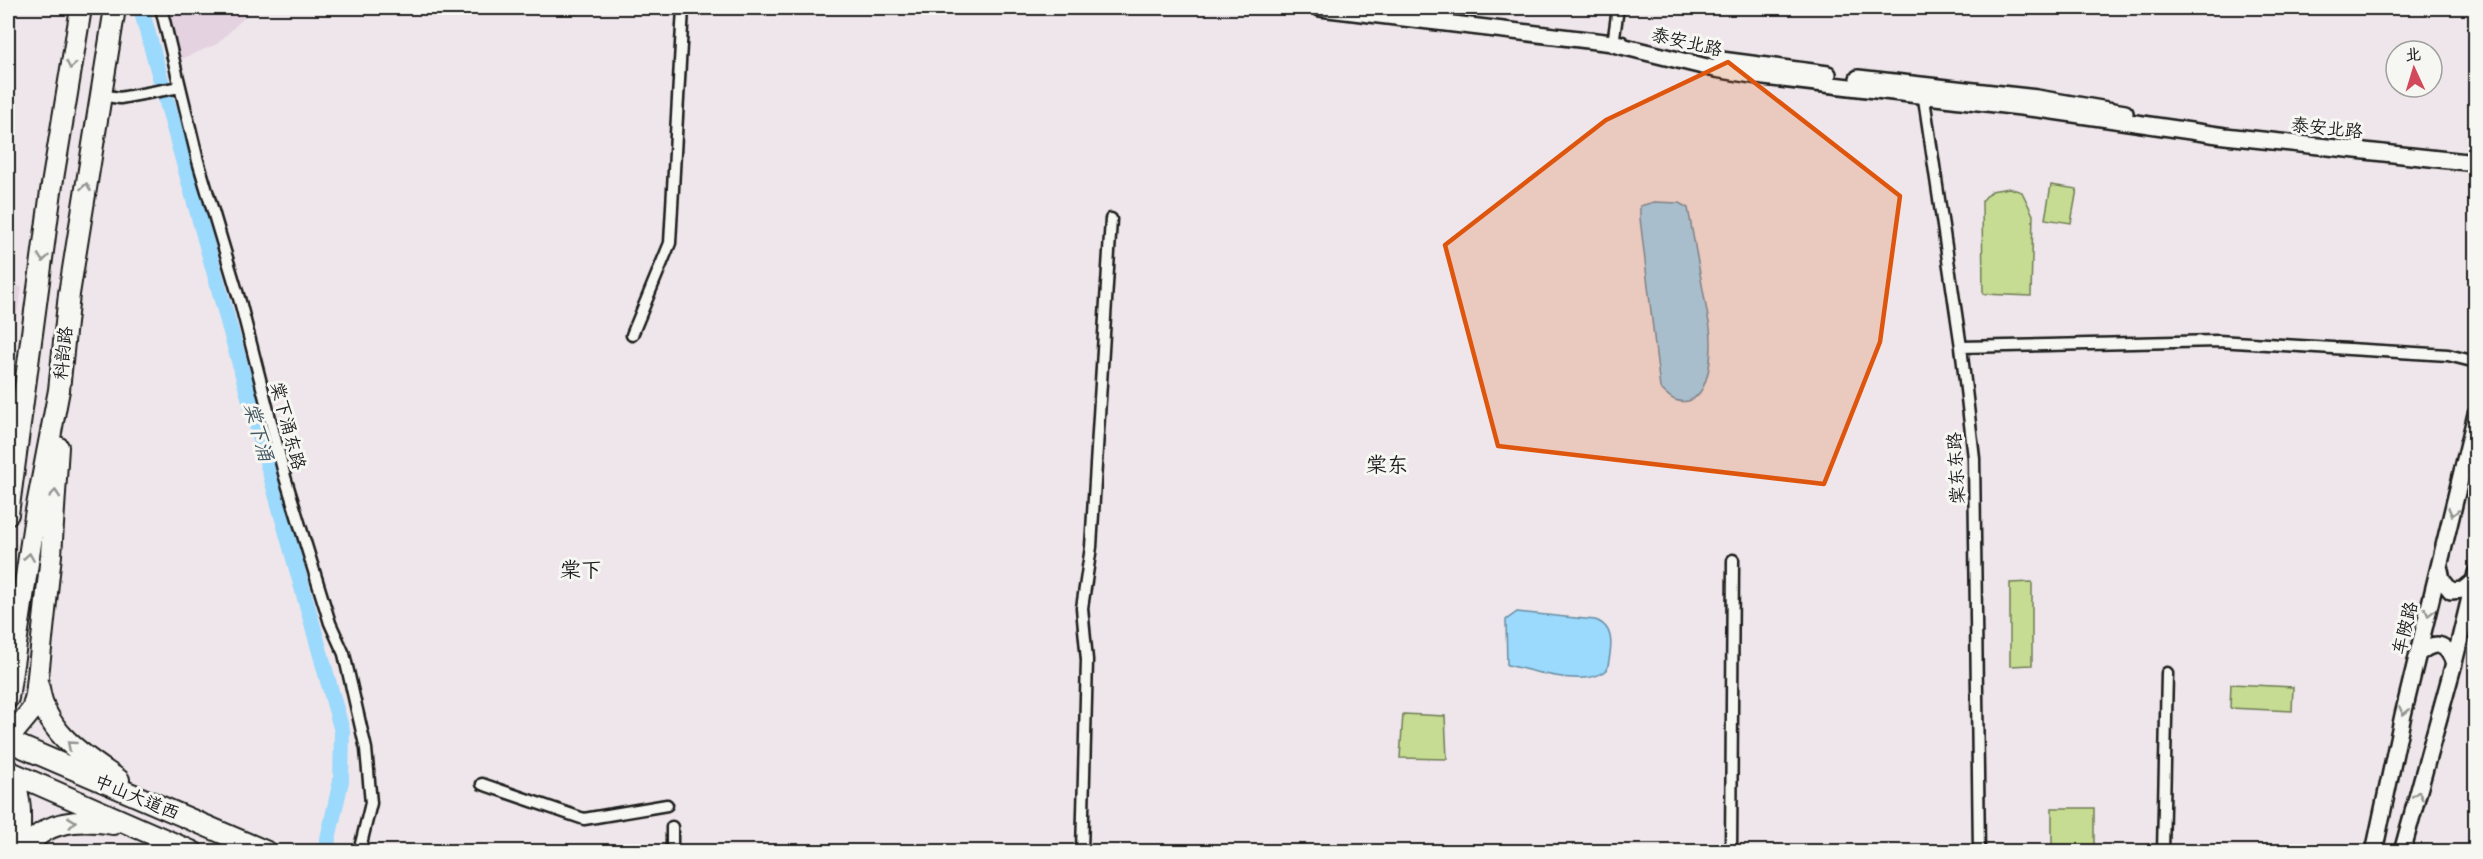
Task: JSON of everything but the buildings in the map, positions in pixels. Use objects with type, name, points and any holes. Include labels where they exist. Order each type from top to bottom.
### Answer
[{"type":"highway","name":"科韵路","points":[[8,514],[21,430],[51,191],[81,8]]},
{"type":"highway","name":"科韵路","points":[[8,698],[35,516],[59,390],[69,294],[115,8]]},
{"type":"highway","points":[[8,740],[35,704],[39,678],[57,473],[59,390]]},
{"type":"highway","points":[[8,461],[21,430]]},
{"type":"highway","points":[[39,678],[43,706],[60,735],[71,746],[153,804]]},
{"type":"highway","points":[[8,724],[27,717]]},
{"type":"highway","name":"中山大道西","points":[[8,740],[267,852]]},
{"type":"highway","points":[[19,852],[12,780],[32,752]]},
{"type":"highway","name":"中山大道西","points":[[12,780],[137,827],[193,852]]},
{"type":"highway","points":[[25,852],[34,838],[62,823],[96,821],[137,827]]},
{"type":"street","name":"棠下涌东路","points":[[161,8],[179,87],[289,494],[330,624],[344,654],[361,728],[371,803],[359,852]]},
{"type":"street","points":[[632,336],[670,243],[683,8]]},
{"type":"street","name":"泰安北路","points":[[1320,8],[1398,12],[1613,44],[1734,73],[1923,91],[2175,130],[2475,163]]},
{"type":"street","points":[[1613,44],[1618,8]]},
{"type":"street","points":[[100,95],[120,98],[179,87]]},
{"type":"street","name":"棠东东路","points":[[1923,91],[1961,347],[1974,458],[1979,852]]},
{"type":"street","points":[[1082,852],[1087,660],[1082,608],[1090,547],[1111,219]]},
{"type":"street","points":[[1961,347],[2218,341],[2448,356],[2475,362]]},
{"type":"street","name":"车陂路","points":[[2374,852],[2475,414]]},
{"type":"street","points":[[1731,852],[1733,560]]},
{"type":"street","points":[[2440,570],[2442,580],[2451,591],[2463,590],[2474,577]]},
{"type":"street","points":[[2402,852],[2454,663],[2474,577]]},
{"type":"street","points":[[2418,654],[2428,646],[2440,644],[2446,647],[2454,663]]},
{"type":"street","points":[[2163,852],[2167,674]]},
{"type":"street","points":[[482,784],[584,819],[667,805]]},
{"type":"street","points":[[672,827],[672,852]]},
{"type":"highlighted area","points":[[1728,62],[1900,196],[1880,342],[1824,484],[1498,446],[1445,245],[1606,120]]},
{"type":"shaded area","points":[[167,8],[254,8],[217,44],[179,60]]},
{"type":"shaded area","points":[[8,281],[22,288],[8,361]]},
{"type":"green space","points":[[2051,185],[2077,189],[2071,223],[2045,219]]},
{"type":"green space","points":[[2009,188],[2022,192],[2033,215],[2031,296],[1983,294],[1982,201],[1991,191]]},
{"type":"green space","points":[[2032,582],[2032,665],[2010,666],[2010,583]]},
{"type":"green space","points":[[2231,684],[2293,687],[2292,711],[2230,708]]},
{"type":"green space","points":[[1403,714],[1445,716],[1447,759],[1400,758]]},
{"type":"green space","points":[[2052,808],[2094,808],[2094,851],[2052,851]]},
{"type":"water","points":[[1654,202],[1679,203],[1688,208],[1710,328],[1711,349],[1707,376],[1703,388],[1696,397],[1687,401],[1675,400],[1660,388],[1640,218],[1640,206]]},
{"type":"water","points":[[1517,612],[1595,620],[1602,623],[1610,634],[1611,641],[1607,670],[1586,678],[1572,678],[1507,665],[1506,620]]},
{"type":"waterway","name":"棠下涌","points":[[143,16],[342,731],[341,781],[325,852]]},
{"type":"district","name":"棠东","points":[[1387,465]]},
{"type":"district","name":"棠下","points":[[581,570]]}]
